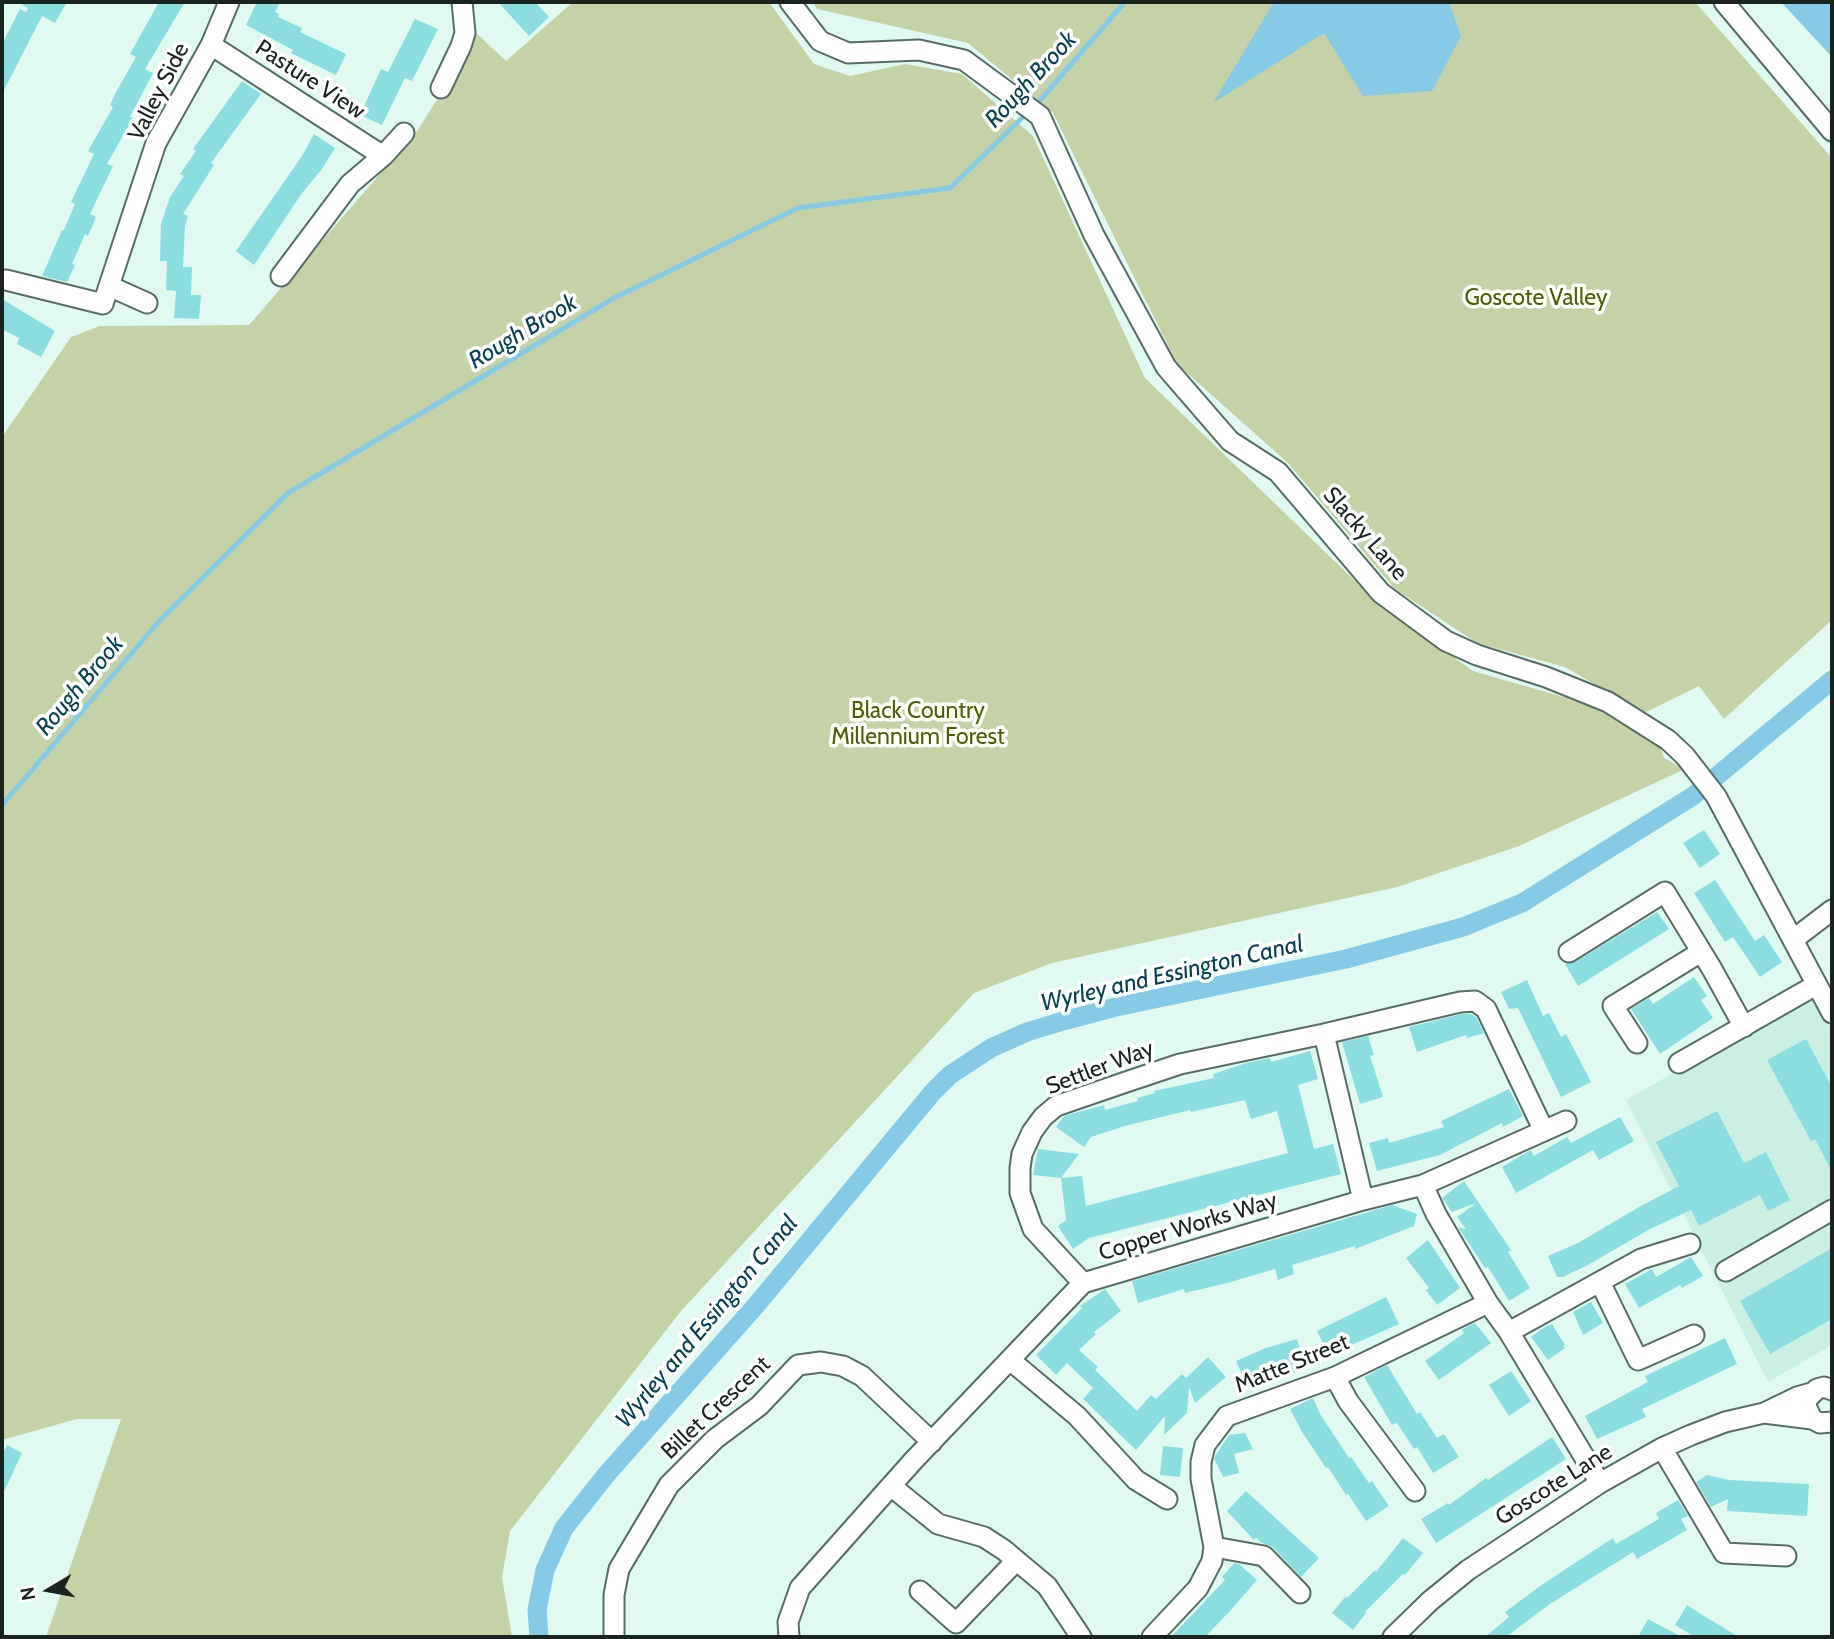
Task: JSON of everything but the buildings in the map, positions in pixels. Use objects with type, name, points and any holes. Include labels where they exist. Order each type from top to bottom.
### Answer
[{"type":"street","name":"Valley Side","points":[[106,295],[156,143],[211,44],[229,2]]},
{"type":"street","points":[[441,88],[465,33],[462,2]]},
{"type":"street","name":"Slacky Lane","points":[[790,2],[820,41],[848,53],[919,50],[964,60],[1040,116],[1094,235],[1166,367],[1230,441],[1278,472],[1381,593],[1446,641],[1477,655],[1546,677],[1608,702],[1655,729],[1668,740],[1716,796],[1832,1013]]},
{"type":"street","points":[[1724,2],[1832,131]]},
{"type":"street","name":"Pasture View","points":[[211,44],[383,156]]},
{"type":"street","points":[[281,276],[351,184],[404,133]]},
{"type":"street","points":[[6,279],[147,303]]},
{"type":"street","points":[[1569,952],[1665,892],[1744,1027]]},
{"type":"street","points":[[1794,939],[1832,910]]},
{"type":"street","points":[[1637,1043],[1614,1006],[1701,952]]},
{"type":"street","points":[[1679,1063],[1816,985]]},
{"type":"street","name":"Settler Way","points":[[1083,1283],[1033,1229],[1020,1193],[1022,1154],[1043,1117],[1056,1106],[1180,1064],[1460,1002],[1475,1001],[1486,1009],[1544,1131]]},
{"type":"street","points":[[1324,1034],[1363,1200]]},
{"type":"street","name":"Copper Works Way","points":[[789,1637],[788,1622],[800,1588],[891,1486],[1083,1283],[1363,1200],[1423,1185],[1566,1121]]},
{"type":"street","points":[[1423,1185],[1436,1214],[1488,1303],[1509,1332],[1600,1483]]},
{"type":"street","points":[[1726,1271],[1832,1210]]},
{"type":"street","points":[[1509,1332],[1641,1259],[1690,1244]]},
{"type":"street","points":[[1600,1282],[1638,1360],[1694,1335]]},
{"type":"street","name":"Matte Street","points":[[1152,1637],[1198,1588],[1212,1561],[1214,1546],[1201,1479],[1201,1462],[1205,1445],[1227,1416],[1335,1377],[1488,1303]]},
{"type":"street","points":[[1010,1360],[1077,1416],[1136,1480],[1167,1499]]},
{"type":"street","name":"Billet Crescent","points":[[614,1637],[614,1595],[619,1569],[669,1485],[715,1438],[759,1406],[798,1365],[821,1362],[843,1366],[862,1376],[932,1442]]},
{"type":"street","points":[[1335,1377],[1348,1401],[1415,1491]]},
{"type":"street","points":[[1824,1425],[1807,1406],[1825,1388]]},
{"type":"street","name":"Goscote Lane","points":[[1393,1637],[1430,1601],[1468,1570],[1600,1483],[1662,1448],[1725,1422],[1764,1413],[1825,1388]]},
{"type":"street","name":"Goscote Lane","points":[[1764,1413],[1824,1425]]},
{"type":"street","points":[[1662,1448],[1724,1553],[1786,1556]]},
{"type":"street","points":[[891,1486],[938,1524],[985,1536],[1047,1586],[1081,1637]]},
{"type":"street","points":[[1214,1546],[1264,1556],[1300,1593]]},
{"type":"street","points":[[920,1591],[956,1623],[1016,1561]]},
{"type":"shaded area","points":[[1815,992],[1832,1025],[1832,1345],[1768,1382],[1626,1100]]},
{"type":"green space","name":"Black Country Millennium Forest","points":[[573,2],[769,2],[814,64],[850,76],[905,64],[962,74],[1033,136],[1145,378],[1378,603],[1473,671],[1609,710],[1659,744],[1664,758],[1685,769],[1519,846],[1397,887],[1052,963],[974,993],[681,1311],[510,1531],[502,1577],[512,1637],[46,1637],[121,1419],[77,1419],[2,1440],[2,437],[71,337],[100,326],[249,325],[418,130],[466,52],[473,30],[506,61]]},
{"type":"green space","name":"Goscote Valley","points":[[812,2],[1695,2],[1832,158],[1832,620],[1724,719],[1699,686],[1644,713],[1565,667],[1477,643],[1395,589],[1288,463],[1177,364],[1053,113],[968,43],[817,9]]},
{"type":"water","points":[[1274,2],[1449,2],[1461,36],[1432,91],[1363,96],[1324,33],[1213,103]]},
{"type":"water","points":[[1781,2],[1832,2],[1832,57]]},
{"type":"waterway","name":"Rough Brook","points":[[1035,106],[1125,2]]},
{"type":"waterway","name":"Rough Brook","points":[[2,805],[160,620],[288,493],[614,298],[798,208],[950,188],[1028,112]]},
{"type":"waterway","name":"Wyrley and Essington Canal","points":[[539,1637],[537,1610],[545,1570],[564,1528],[606,1475],[758,1303],[932,1093],[950,1075],[991,1048],[1027,1032],[1063,1021],[1116,1007],[1346,959],[1463,927],[1522,903],[1693,796],[1832,680]]}]
